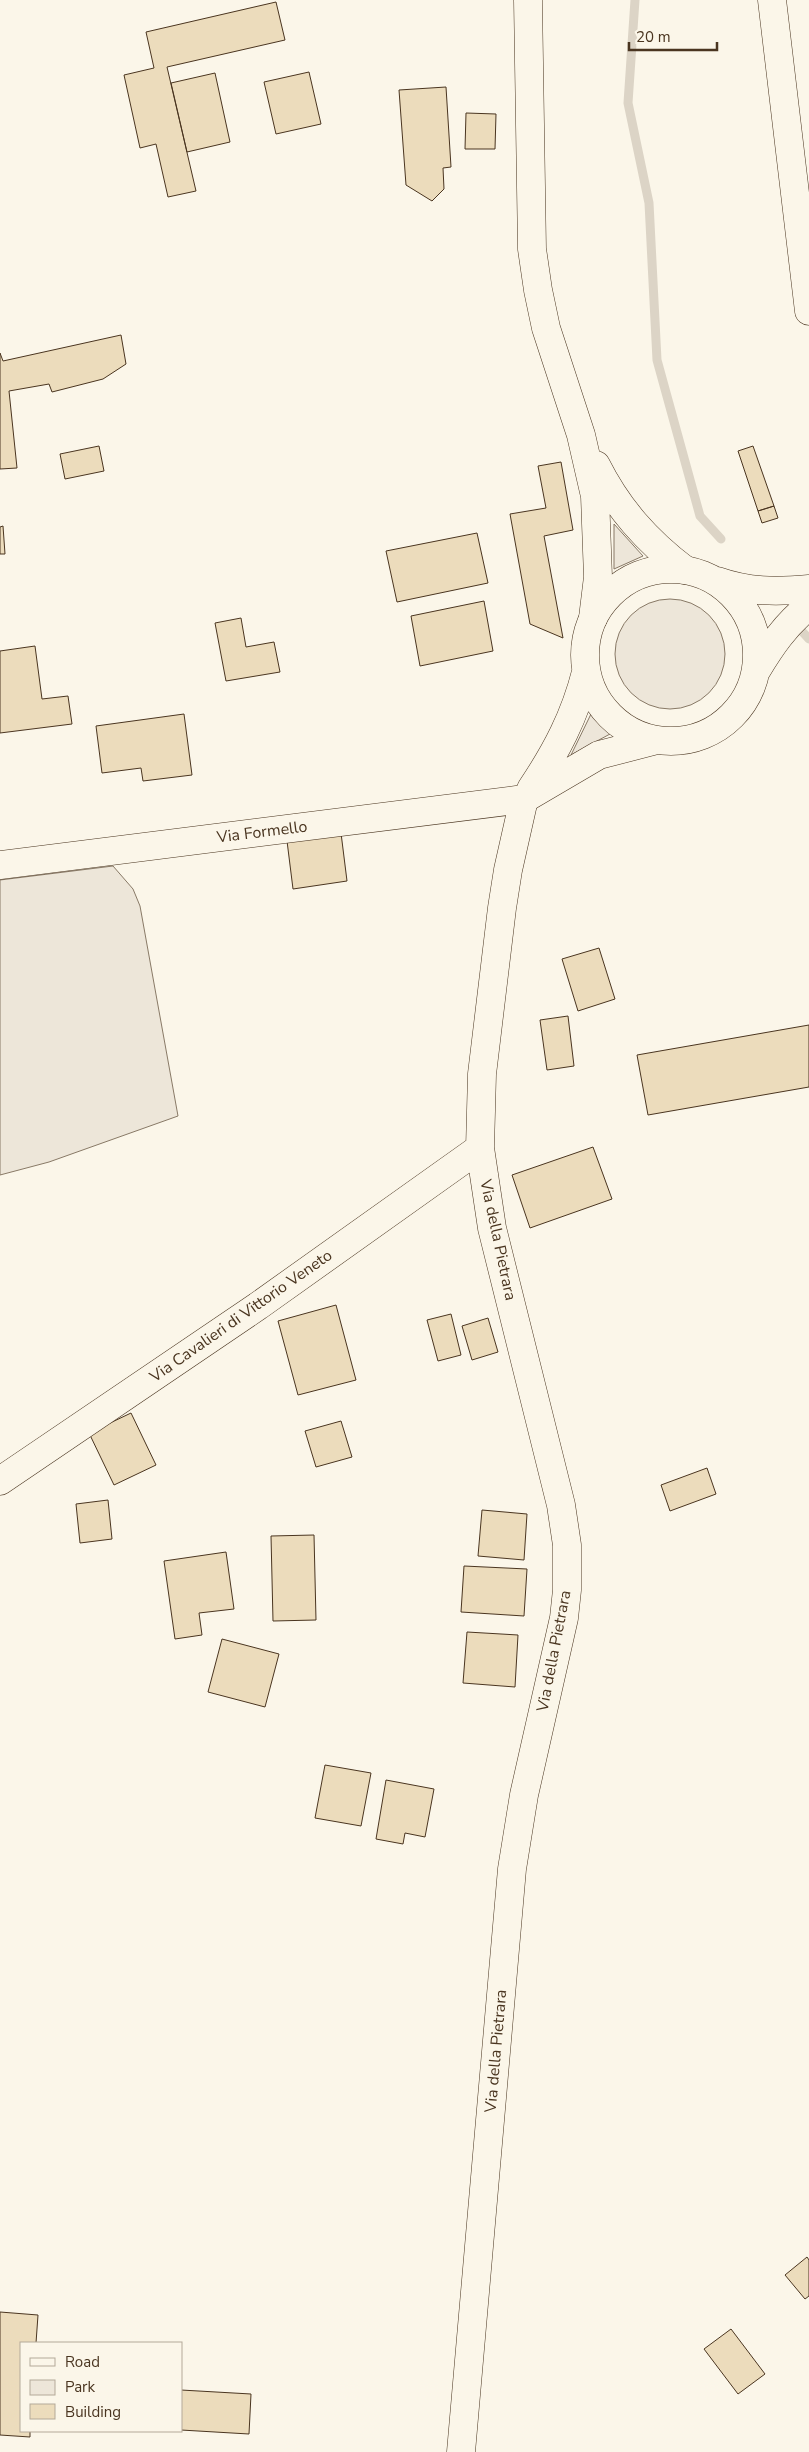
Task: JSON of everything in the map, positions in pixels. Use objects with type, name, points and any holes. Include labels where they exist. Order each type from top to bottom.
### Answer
[{"type":"street","points":[[524,798],[551,758],[568,728],[579,700],[586,672],[585,645],[593,618],[598,577],[598,545],[594,496],[581,435],[550,344],[535,270],[530,195],[528,0]]},
{"type":"street","points":[[772,0],[809,311]]},
{"type":"street","points":[[581,435],[609,490],[630,520],[659,550],[685,570],[734,587],[761,592],[809,589]]},
{"type":"street","points":[[593,618],[608,596],[631,579],[657,570],[685,570]]},
{"type":"street","points":[[711,579],[733,596],[749,618],[757,645],[756,672]]},
{"type":"street","points":[[586,672],[593,692],[604,710],[619,724],[637,734],[657,740],[677,741],[698,737],[716,728],[733,715],[746,699],[756,672],[776,638],[796,616],[809,606]]},
{"type":"street","points":[[524,798],[599,755],[657,740]]},
{"type":"street","name":"Via Formello","points":[[0,865],[524,798]]},
{"type":"street","name":"Via della Pietrara","points":[[461,2452],[512,1869],[533,1754],[564,1618],[568,1577],[566,1536],[561,1505],[492,1228],[480,1148],[482,1074],[502,908],[524,798]]},
{"type":"street","name":"Via Cavalieri di Vittorio Veneto","points":[[0,1481],[258,1306],[480,1148]]},
{"type":"green space","points":[[614,524],[643,556],[614,569]]},
{"type":"green space","points":[[670,599],[691,603],[709,615],[721,633],[725,654],[721,675],[709,693],[691,705],[670,709],[649,705],[631,693],[619,675],[615,654],[619,633],[631,615],[649,603]]},
{"type":"green space","points":[[591,714],[610,734],[571,755]]},
{"type":"green space","points":[[113,866],[133,889],[140,906],[178,1116],[49,1162],[0,1175],[0,880]]},
{"type":"building","points":[[276,2],[285,40],[167,67],[196,191],[168,197],[156,144],[140,148],[124,75],[154,68],[146,32]]},
{"type":"building","points":[[309,72],[321,124],[276,134],[264,82]]},
{"type":"building","points":[[215,73],[230,142],[187,152],[171,83]]},
{"type":"building","points":[[446,87],[451,167],[443,168],[444,189],[432,201],[406,185],[399,90]]},
{"type":"building","points":[[466,113],[496,114],[495,149],[465,149]]},
{"type":"building","points":[[121,335],[126,364],[103,379],[52,392],[49,384],[9,391],[17,468],[0,469],[0,353],[3,361]]},
{"type":"building","points":[[99,446],[104,471],[65,479],[60,454]]},
{"type":"building","points":[[753,446],[774,506],[758,511],[738,451]]},
{"type":"building","points":[[561,462],[573,530],[544,536],[563,638],[530,624],[510,514],[546,508],[538,466]]},
{"type":"building","points":[[774,506],[778,518],[762,523],[758,511]]},
{"type":"building","points":[[3,526],[5,554],[0,554],[0,527]]},
{"type":"building","points":[[477,533],[488,583],[397,602],[386,551]]},
{"type":"building","points":[[484,601],[493,651],[420,666],[411,616]]},
{"type":"building","points":[[241,618],[246,647],[274,642],[280,672],[226,681],[215,623]]},
{"type":"building","points":[[35,646],[42,699],[68,696],[72,724],[0,733],[0,651]]},
{"type":"building","points":[[184,714],[192,775],[143,781],[141,768],[102,773],[96,726]]},
{"type":"building","points":[[341,833],[347,881],[293,889],[287,841]]},
{"type":"building","points":[[599,948],[615,999],[578,1011],[562,959]]},
{"type":"building","points":[[568,1016],[574,1066],[547,1070],[540,1020]]},
{"type":"building","points":[[809,1025],[809,1087],[648,1115],[637,1055]]},
{"type":"building","points":[[593,1147],[612,1199],[530,1228],[512,1175]]},
{"type":"building","points":[[336,1305],[356,1380],[298,1395],[278,1321]]},
{"type":"building","points":[[451,1314],[461,1355],[438,1361],[427,1320]]},
{"type":"building","points":[[488,1318],[498,1352],[472,1360],[462,1326]]},
{"type":"building","points":[[131,1413],[156,1465],[114,1485],[89,1433]]},
{"type":"building","points":[[341,1421],[352,1457],[316,1467],[305,1431]]},
{"type":"building","points":[[707,1468],[716,1494],[670,1511],[661,1485]]},
{"type":"building","points":[[108,1500],[112,1539],[80,1543],[76,1504]]},
{"type":"building","points":[[482,1510],[527,1514],[524,1560],[478,1556]]},
{"type":"building","points":[[314,1535],[316,1620],[273,1621],[271,1536]]},
{"type":"building","points":[[226,1552],[234,1609],[199,1613],[202,1635],[175,1639],[164,1561]]},
{"type":"building","points":[[464,1566],[527,1569],[524,1616],[461,1612]]},
{"type":"building","points":[[467,1632],[518,1635],[515,1687],[463,1683]]},
{"type":"building","points":[[222,1639],[279,1654],[265,1707],[208,1692]]},
{"type":"building","points":[[325,1765],[371,1773],[361,1826],[315,1818]]},
{"type":"building","points":[[386,1780],[434,1789],[425,1837],[405,1833],[403,1844],[376,1839]]},
{"type":"building","points":[[807,2257],[809,2260],[809,2296],[805,2299],[785,2275]]},
{"type":"building","points":[[0,2312],[38,2315],[36,2342],[20,2342],[20,2432],[30,2432],[30,2437],[0,2435]]},
{"type":"building","points":[[731,2329],[765,2374],[738,2394],[704,2349]]},
{"type":"building","points":[[182,2390],[251,2394],[249,2434],[182,2430]]},
{"type":"waterway","points":[[635,0],[628,103],[649,203],[657,360],[700,516],[721,539]]},
{"type":"waterway","points":[[798,627],[809,639]]}]
